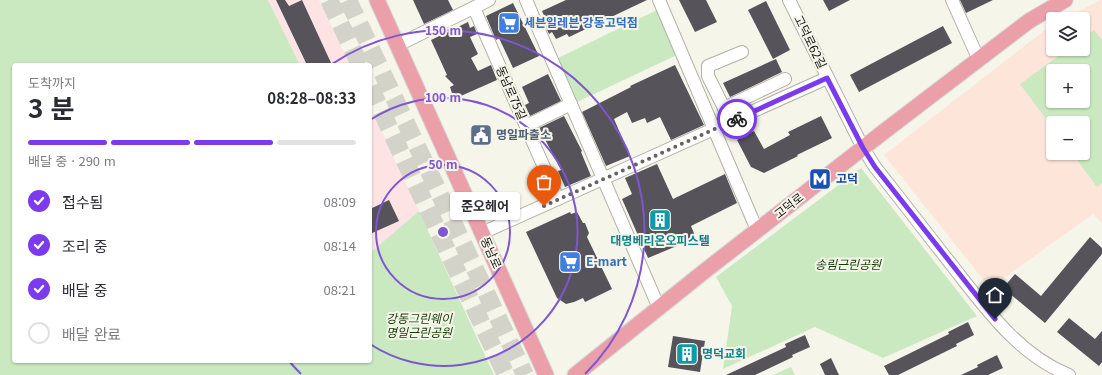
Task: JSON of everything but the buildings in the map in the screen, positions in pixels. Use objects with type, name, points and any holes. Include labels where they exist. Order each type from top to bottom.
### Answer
[{"type":"main road","name":"동남로","points":[[377,0],[546,375]]},
{"type":"main road","name":"고덕로","points":[[575,375],[757,230],[863,148],[1029,21],[1065,0]]},
{"type":"street","points":[[398,45],[489,0]]},
{"type":"street","points":[[526,0],[659,308]]},
{"type":"street","points":[[659,0],[757,230]]},
{"type":"street","name":"고덕로62길","points":[[789,0],[863,148],[875,167],[1004,330],[1030,353],[1061,372],[1069,375]]},
{"type":"street","points":[[952,0],[979,60]]},
{"type":"street","name":"동남로75길","points":[[474,8],[558,199]]},
{"type":"street","points":[[729,122],[724,108],[708,76],[708,66],[742,52]]},
{"type":"street","points":[[482,233],[827,78]]},
{"type":"street","points":[[724,108],[785,79]]},
{"type":"street","points":[[526,126],[571,104]]},
{"type":"shaded area","points":[[268,0],[319,0],[349,63],[299,63]]},
{"type":"shaded area","points":[[1102,0],[1102,223],[1093,214],[990,288],[884,155],[1045,30],[1046,56],[1090,56],[1090,12],[1078,12]]},
{"type":"shaded area","points":[[372,111],[419,211],[372,251]]},
{"type":"green space","name":"강동그린웨이 명일근린공원","points":[[0,0],[268,0],[299,63],[12,63],[12,363],[372,363],[372,251],[419,211],[494,375],[0,375]]},
{"type":"green space","points":[[659,9],[679,54],[575,103],[556,59]]},
{"type":"green space","points":[[1094,30],[1102,40],[1102,183],[1097,187],[1077,160],[1090,160],[1090,116],[1046,116],[1046,119],[1020,84],[1046,65],[1046,108],[1090,108],[1090,64],[1047,64],[1058,56],[1090,56],[1090,33]]},
{"type":"green space","name":"송림근린공원","points":[[861,168],[977,316],[883,358],[815,327],[723,369],[732,306],[716,277]]},
{"type":"green space","points":[[791,367],[795,375],[773,375]]},
{"type":"tunnel","points":[[329,0],[359,63]]},
{"type":"tunnel","points":[[348,0],[525,375]]},
{"type":"tunnel","points":[[372,91],[506,375]]},
{"type":"way so far","points":[[544,206],[737,119]]},
{"type":"place","name":"세븐일레븐 강동고덕점","points":[[509,23]]},
{"type":"place","name":"명일파출소","points":[[481,135]]},
{"type":"place","name":"고덕","points":[[820,179]]},
{"type":"place","name":"준오헤어","points":[[544,206]]},
{"type":"place","name":"대명베리온오피스텔","points":[[660,220]]},
{"type":"place","name":"E-mart","points":[[570,262]]},
{"type":"place","name":"명덕교회","points":[[687,354]]},
{"type":"route","points":[[737,119],[827,78],[863,148],[875,167],[995,319]]}]
